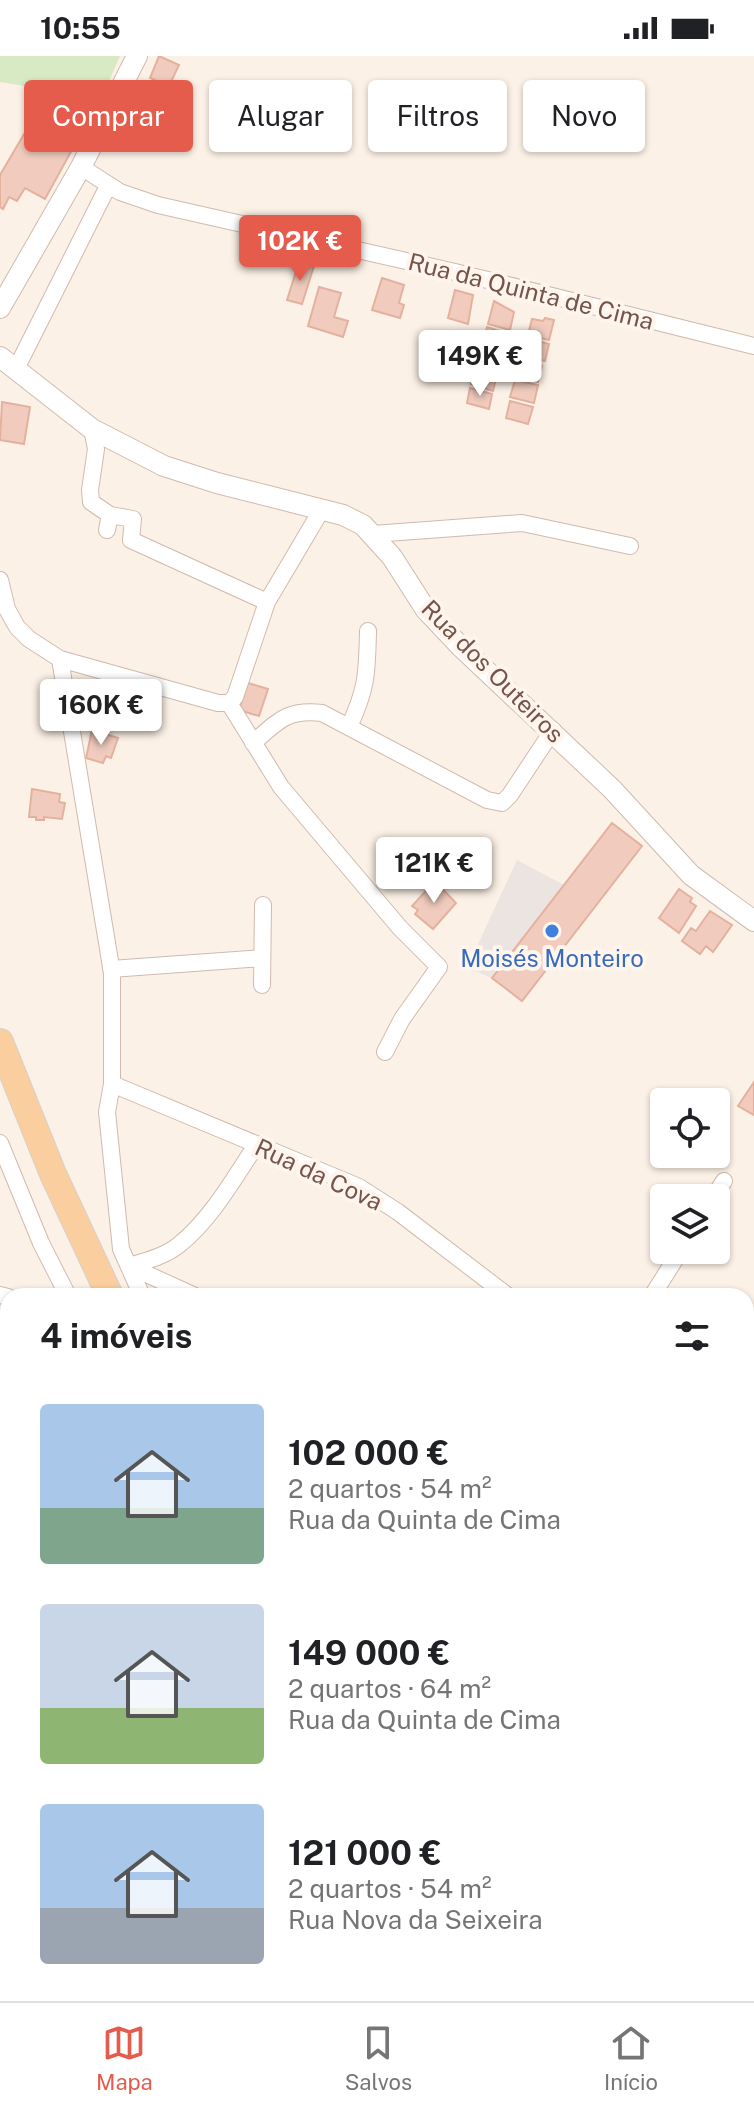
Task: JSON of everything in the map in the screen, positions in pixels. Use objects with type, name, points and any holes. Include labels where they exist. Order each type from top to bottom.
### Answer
[{"type":"main road","points":[[0,1042],[53,1174],[106,1288]]},
{"type":"street","points":[[125,80],[137,56]]},
{"type":"street","points":[[0,307],[88,152]]},
{"type":"street","name":"Rua da Quinta de Cima","points":[[81,167],[108,186],[158,205],[455,272],[754,346]]},
{"type":"street","points":[[8,364],[108,186]]},
{"type":"street","name":"Rua dos Outeiros","points":[[8,364],[92,429],[143,457],[191,476],[322,509],[354,520],[373,534],[436,620],[460,646],[553,730],[612,789],[678,863],[704,887],[754,921]]},
{"type":"street","points":[[92,429],[96,449],[91,502],[108,523],[133,519],[131,540],[267,602]]},
{"type":"street","points":[[0,580],[7,609],[17,627],[29,639],[60,659],[218,703],[229,703],[235,697],[267,602],[322,509]]},
{"type":"street","points":[[373,534],[522,523],[630,546]]},
{"type":"street","points":[[349,727],[363,696],[367,678],[368,631]]},
{"type":"street","points":[[60,659],[111,969],[112,1084],[107,1112],[121,1249],[139,1288]]},
{"type":"street","points":[[229,703],[281,787],[400,928],[439,967],[402,1019],[385,1052]]},
{"type":"street","points":[[253,743],[279,721],[301,711],[322,713],[378,745],[496,803],[502,803],[553,730]]},
{"type":"street","points":[[262,985],[263,905]]},
{"type":"street","points":[[111,969],[262,958]]},
{"type":"street","name":"Rua da Cova","points":[[112,1084],[359,1187],[398,1212],[498,1288]]},
{"type":"street","points":[[129,1266],[154,1259],[179,1245],[205,1220],[257,1144]]},
{"type":"street","points":[[1,1150],[64,1288]]},
{"type":"street","points":[[657,1288],[672,1264]]},
{"type":"street","points":[[129,1266],[177,1288]]},
{"type":"shaded area","points":[[517,860],[564,885],[492,978],[467,968]]},
{"type":"green space","points":[[0,56],[120,56],[110,80],[24,80],[24,86],[0,82]]},
{"type":"building","points":[[159,56],[179,65],[172,80],[150,78]]},
{"type":"building","points":[[24,134],[24,152],[71,152],[45,199],[25,188],[17,201],[9,197],[3,209],[0,207],[0,175]]},
{"type":"building","points":[[299,262],[314,266],[302,304],[287,300]]},
{"type":"building","points":[[382,278],[404,285],[399,303],[404,305],[400,318],[372,310]]},
{"type":"building","points":[[319,287],[341,293],[334,317],[348,321],[343,337],[308,326]]},
{"type":"building","points":[[455,290],[473,295],[468,324],[448,318]]},
{"type":"building","points":[[494,301],[514,312],[510,330],[488,324]]},
{"type":"building","points":[[545,318],[554,320],[549,340],[528,335],[532,319],[543,321]]},
{"type":"building","points":[[487,327],[509,334],[505,350],[483,343]]},
{"type":"building","points":[[526,338],[549,344],[545,361],[522,355]]},
{"type":"building","points":[[480,347],[503,354],[499,371],[476,364]]},
{"type":"building","points":[[519,359],[542,366],[538,382],[516,376]]},
{"type":"building","points":[[476,367],[497,374],[493,391],[471,384]]},
{"type":"building","points":[[515,380],[538,385],[534,403],[510,397]]},
{"type":"building","points":[[470,388],[492,394],[489,409],[467,403]]},
{"type":"building","points":[[510,401],[533,407],[528,424],[506,418]]},
{"type":"building","points":[[2,402],[30,407],[24,444],[0,440]]},
{"type":"building","points":[[248,683],[268,689],[259,716],[239,710]]},
{"type":"building","points":[[92,730],[118,738],[111,758],[106,756],[103,763],[86,758]]},
{"type":"building","points":[[32,789],[60,794],[59,802],[65,803],[62,819],[44,817],[44,820],[36,820],[36,817],[29,817]]},
{"type":"building","name":"Moisés Monteiro","points":[[612,823],[642,846],[522,1001],[492,978]]},
{"type":"building","points":[[435,881],[456,903],[433,929],[415,914],[418,910],[412,906]]},
{"type":"building","points":[[679,889],[692,898],[690,902],[696,906],[679,933],[659,918]]},
{"type":"building","points":[[710,911],[732,925],[713,952],[706,946],[700,954],[682,941],[691,928],[696,931]]},
{"type":"building","points":[[754,1082],[754,1115],[738,1106]]},
{"type":"place","name":"Moisés Monteiro","points":[[552,931]]}]
